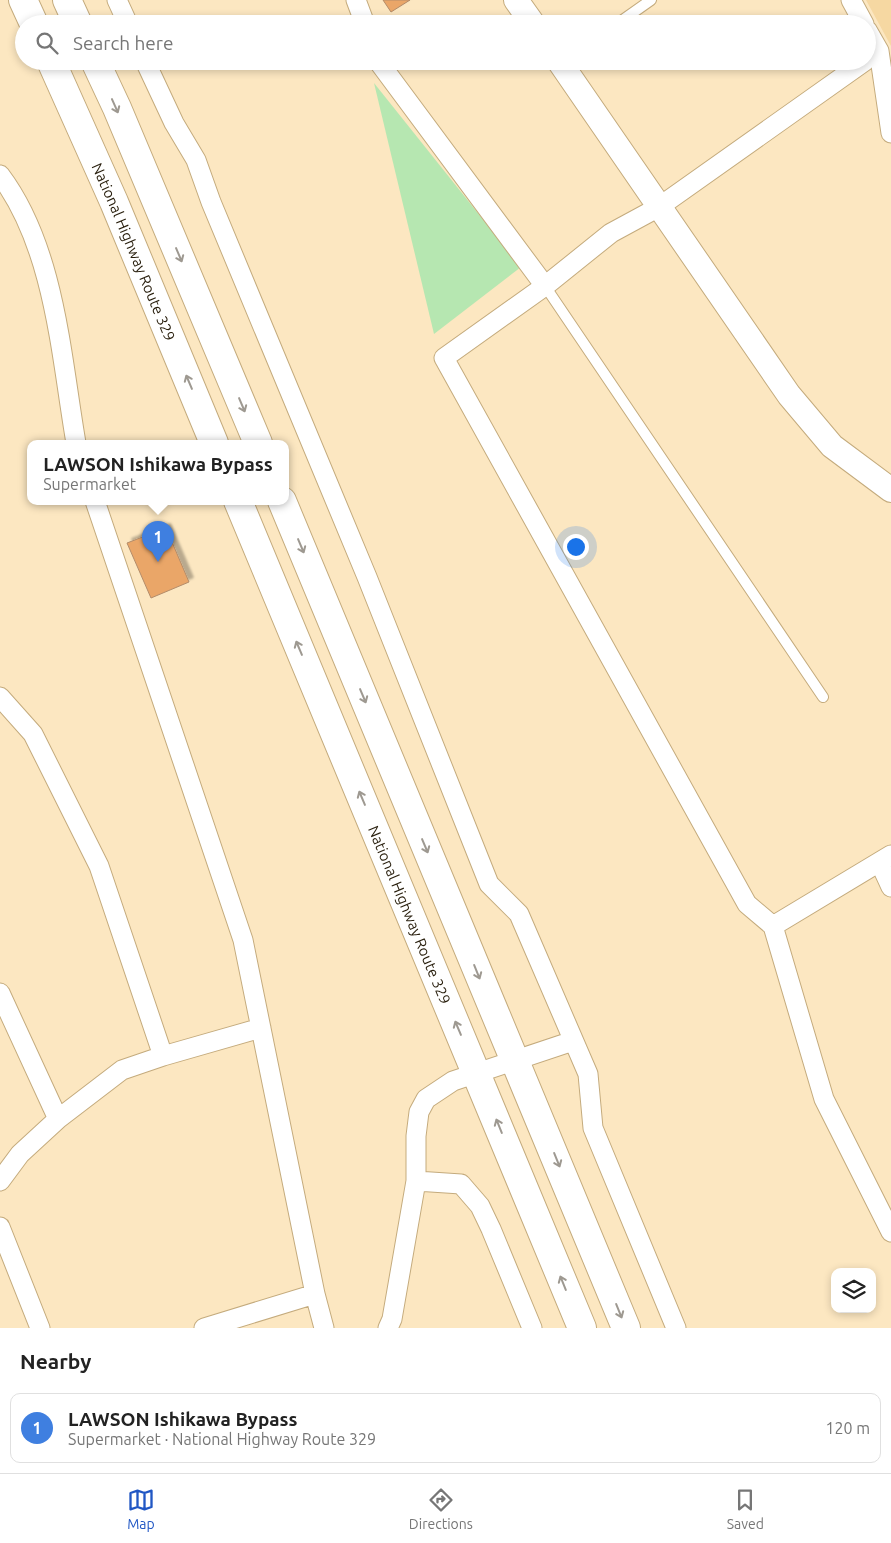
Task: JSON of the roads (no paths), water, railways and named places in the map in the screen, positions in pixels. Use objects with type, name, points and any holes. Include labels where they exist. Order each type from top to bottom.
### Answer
[{"type":"highway","points":[[23,0],[30,15]]},
{"type":"highway","points":[[67,0],[74,15]]},
{"type":"highway","name":"National Highway Route 329","points":[[54,70],[114,202],[213,440]]},
{"type":"highway","points":[[99,70],[257,440]]},
{"type":"highway","name":"National Highway Route 329","points":[[240,505],[582,1328]]},
{"type":"highway","points":[[284,505],[626,1328]]},
{"type":"street","points":[[117,0],[124,15]]},
{"type":"street","points":[[356,0],[362,15]]},
{"type":"street","points":[[516,0],[527,15]]},
{"type":"street","points":[[851,0],[859,15]]},
{"type":"street","points":[[149,70],[174,123],[196,160],[215,211],[367,577],[490,884],[519,914],[588,1074],[593,1128],[676,1328]]},
{"type":"street","points":[[385,70],[545,286]]},
{"type":"street","points":[[566,70],[789,395],[832,446],[891,490]]},
{"type":"street","points":[[852,70],[660,207],[611,233],[545,286],[444,358],[747,904],[773,926],[824,1099],[891,1232]]},
{"type":"street","points":[[874,70],[891,133]]},
{"type":"street","points":[[0,175],[28,221],[52,298],[76,440]]},
{"type":"street","points":[[96,505],[243,940],[315,1294],[324,1328]]},
{"type":"street","points":[[0,697],[33,734],[98,866],[163,1056]]},
{"type":"street","points":[[773,926],[886,859],[891,887]]},
{"type":"street","points":[[0,993],[58,1119]]},
{"type":"street","points":[[0,1181],[20,1154],[58,1119],[122,1070],[163,1056],[261,1028]]},
{"type":"street","points":[[388,1328],[392,1319],[416,1181],[418,1112],[426,1098],[454,1081],[573,1041]]},
{"type":"street","points":[[416,1181],[461,1184],[480,1206],[532,1328]]},
{"type":"street","points":[[0,1227],[40,1328]]},
{"type":"street","points":[[204,1328],[315,1294]]},
{"type":"lane","points":[[630,15],[651,0]]},
{"type":"lane","points":[[545,286],[823,697]]},
{"type":"place","name":"LAWSON Ishikawa Bypass","points":[[158,562]]}]
